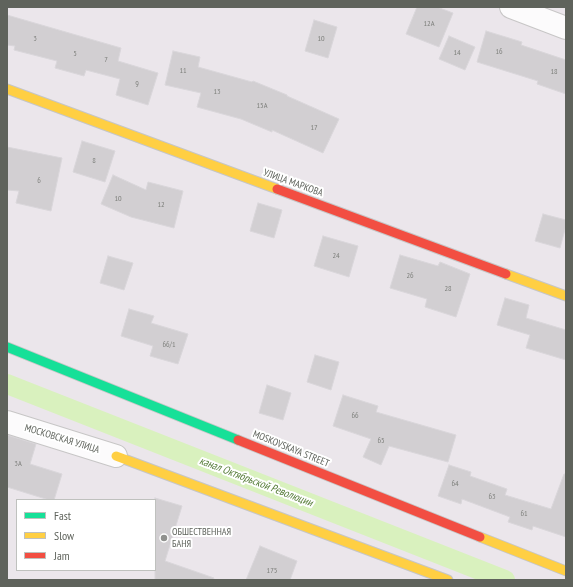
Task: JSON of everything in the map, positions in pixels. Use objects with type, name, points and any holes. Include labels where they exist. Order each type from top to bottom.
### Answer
[{"type":"main road","name":"УЛИЦА МАРКОВА","points":[[10,90],[566,296]]},
{"type":"main road","name":"MOSKOVSKAYA STREET","points":[[7,347],[566,571]]},
{"type":"main road","points":[[116,456],[448,580]]},
{"type":"street","points":[[511,7],[566,28]]},
{"type":"street","name":"МОСКОВСКАЯ УЛИЦА","points":[[7,422],[116,456]]},
{"type":"building","points":[[417,7],[437,7],[453,13],[439,47],[406,34]]},
{"type":"building","points":[[7,15],[121,48],[118,61],[158,73],[148,105],[116,95],[120,79],[86,70],[84,76],[55,68],[57,61],[14,50],[15,46],[7,45]]},
{"type":"building","points":[[314,20],[337,27],[328,58],[305,51]]},
{"type":"building","points":[[486,31],[522,42],[521,45],[566,60],[566,94],[537,84],[538,81],[477,62]]},
{"type":"building","points":[[449,36],[475,47],[465,70],[439,59]]},
{"type":"building","points":[[173,51],[200,57],[198,67],[252,82],[253,81],[339,119],[323,153],[272,130],[272,132],[241,119],[197,107],[201,93],[165,85]]},
{"type":"building","points":[[82,141],[115,151],[105,182],[73,172]]},
{"type":"building","points":[[7,147],[62,158],[51,211],[16,203],[19,191],[7,190]]},
{"type":"building","points":[[113,175],[146,190],[148,182],[183,191],[174,228],[131,217],[101,204]]},
{"type":"building","points":[[258,203],[282,210],[274,238],[250,231]]},
{"type":"building","points":[[543,214],[566,220],[566,226],[560,248],[535,241]]},
{"type":"building","points":[[323,236],[358,246],[349,277],[314,266]]},
{"type":"building","points":[[400,255],[438,266],[440,262],[470,274],[456,317],[425,307],[427,299],[390,288]]},
{"type":"building","points":[[108,256],[133,263],[124,290],[100,283]]},
{"type":"building","points":[[505,298],[529,305],[526,318],[566,330],[566,360],[526,348],[530,335],[497,325]]},
{"type":"building","points":[[129,309],[154,316],[151,323],[188,334],[178,364],[150,356],[153,346],[121,336]]},
{"type":"building","points":[[315,355],[339,362],[331,390],[307,382]]},
{"type":"building","points":[[267,385],[291,393],[283,420],[259,413]]},
{"type":"building","points":[[343,395],[378,406],[376,412],[456,435],[448,462],[389,446],[381,465],[363,457],[371,439],[333,426]]},
{"type":"building","points":[[7,435],[36,444],[30,464],[62,474],[54,499],[46,499],[7,487]]},
{"type":"building","points":[[449,465],[471,472],[470,476],[507,489],[505,495],[551,509],[564,474],[566,474],[566,537],[533,526],[532,530],[508,522],[510,517],[462,499],[461,504],[438,496]]},
{"type":"building","name":"ОБШЕСТВЕННАЯ БАНЯ","points":[[155,499],[182,506],[165,561],[214,578],[213,580],[155,580]]},
{"type":"building","points":[[260,546],[297,561],[290,580],[246,580]]},
{"type":"waterway","name":"канал Октябрьской Революции","points":[[7,384],[505,580]]},
{"type":"traffic: fast","points":[[7,347],[238,440]]},
{"type":"traffic: slow","points":[[7,89],[277,189]]},
{"type":"traffic: slow","points":[[506,274],[566,296]]},
{"type":"traffic: slow","points":[[116,456],[448,580]]},
{"type":"traffic: slow","points":[[480,537],[566,571]]},
{"type":"traffic: jam","points":[[277,189],[506,274]]},
{"type":"traffic: jam","points":[[238,440],[480,537]]},
{"type":"place","name":"ОБШЕСТВЕННАЯ БАНЯ","points":[[164,538]]}]
